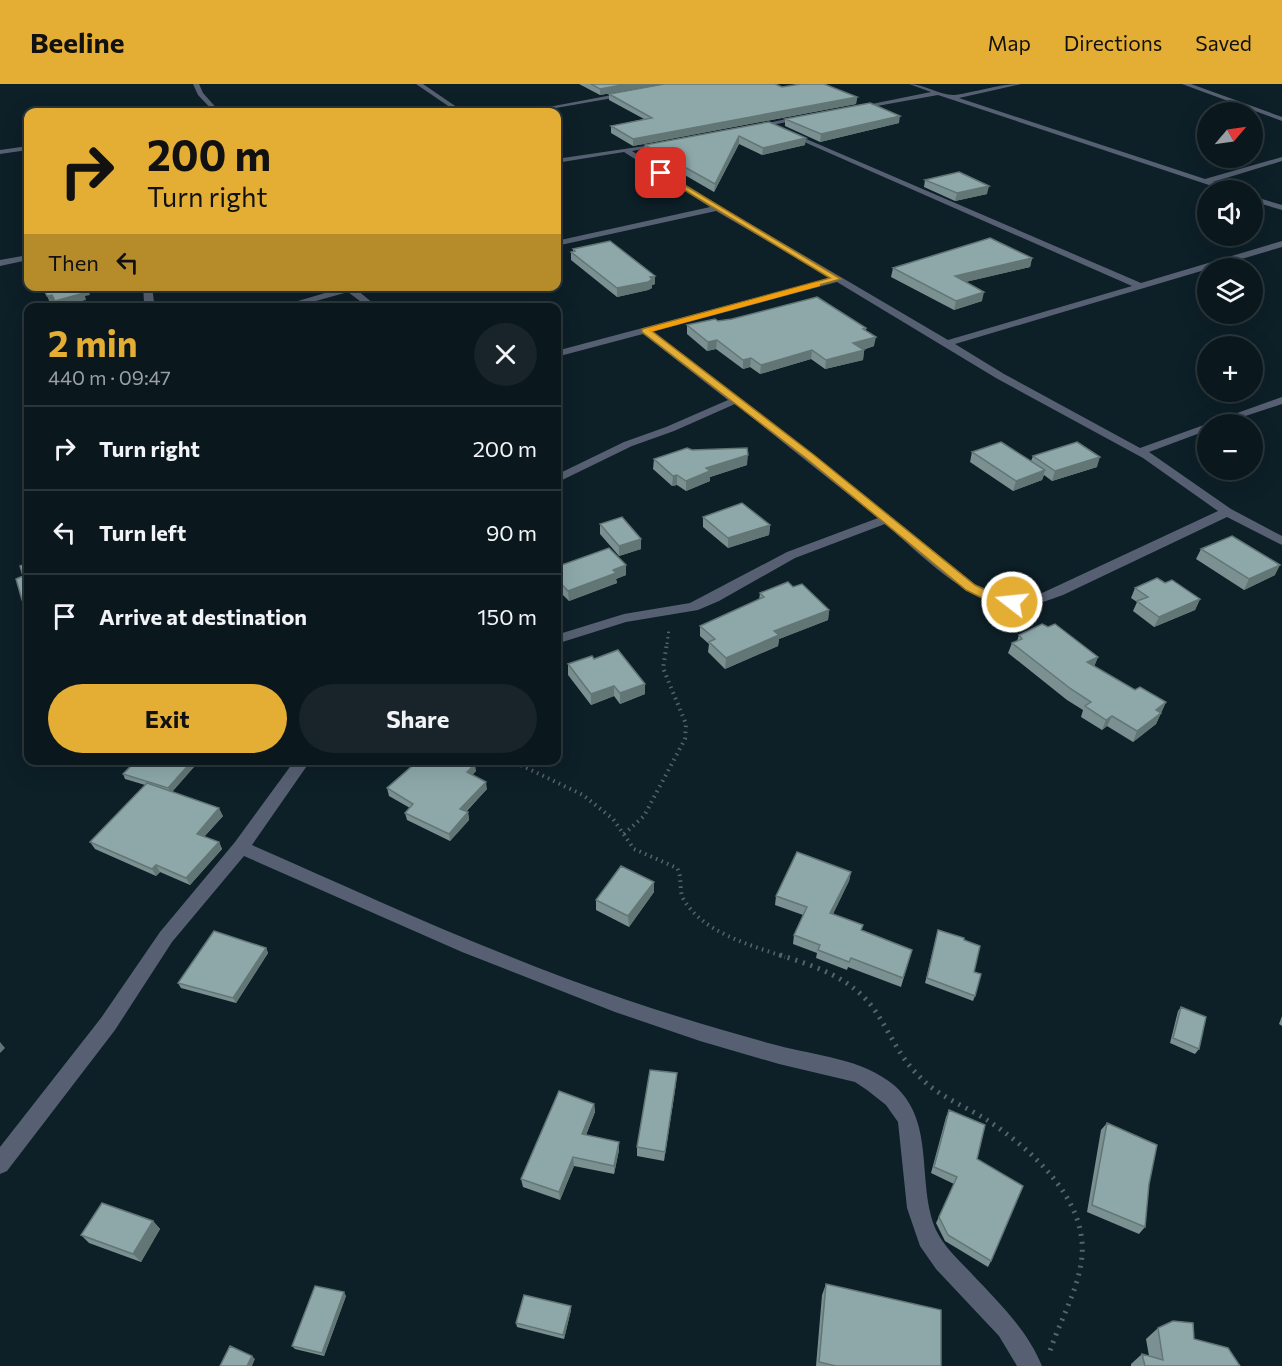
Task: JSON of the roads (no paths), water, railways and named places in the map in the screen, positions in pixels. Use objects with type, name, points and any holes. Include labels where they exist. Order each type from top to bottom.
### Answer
[{"type":"street","points":[[196,84],[200,94],[213,108]]},
{"type":"street","points":[[419,84],[455,108]]},
{"type":"street","points":[[912,84],[1198,180]]},
{"type":"street","points":[[950,97],[1018,84]]},
{"type":"street","points":[[1185,84],[1282,119]]},
{"type":"street","points":[[548,108],[634,93]]},
{"type":"street","points":[[851,109],[938,93]]},
{"type":"street","points":[[748,128],[812,116]]},
{"type":"street","points":[[769,124],[1046,247],[1140,286]]},
{"type":"street","points":[[561,160],[669,143]]},
{"type":"street","points":[[0,152],[24,149]]},
{"type":"street","points":[[627,151],[717,208],[948,343],[1035,397],[1139,452],[1227,512],[1282,541]]},
{"type":"street","points":[[1211,180],[1282,159]]},
{"type":"street","points":[[1263,202],[1282,208]]},
{"type":"street","points":[[561,243],[717,208]]},
{"type":"street","points":[[948,343],[1282,244]]},
{"type":"street","points":[[0,263],[24,259]]},
{"type":"street","points":[[561,353],[837,279]]},
{"type":"street","points":[[297,303],[342,291]]},
{"type":"street","points":[[353,291],[368,303]]},
{"type":"street","points":[[645,331],[888,519],[971,588],[991,597],[1012,602],[1032,601],[1227,512]]},
{"type":"street","points":[[561,478],[628,444],[670,429],[736,400]]},
{"type":"street","points":[[1241,414],[1282,400]]},
{"type":"street","points":[[1139,452],[1197,430]]},
{"type":"street","points":[[561,638],[624,618],[693,607],[807,548],[888,519]]},
{"type":"street","points":[[0,1164],[108,1024],[165,937],[241,847],[300,765]]},
{"type":"street","points":[[241,847],[497,958],[625,1008],[689,1031],[859,1074],[883,1087],[901,1107],[908,1120],[918,1208],[928,1238],[944,1262],[1007,1328],[1030,1366]]}]
